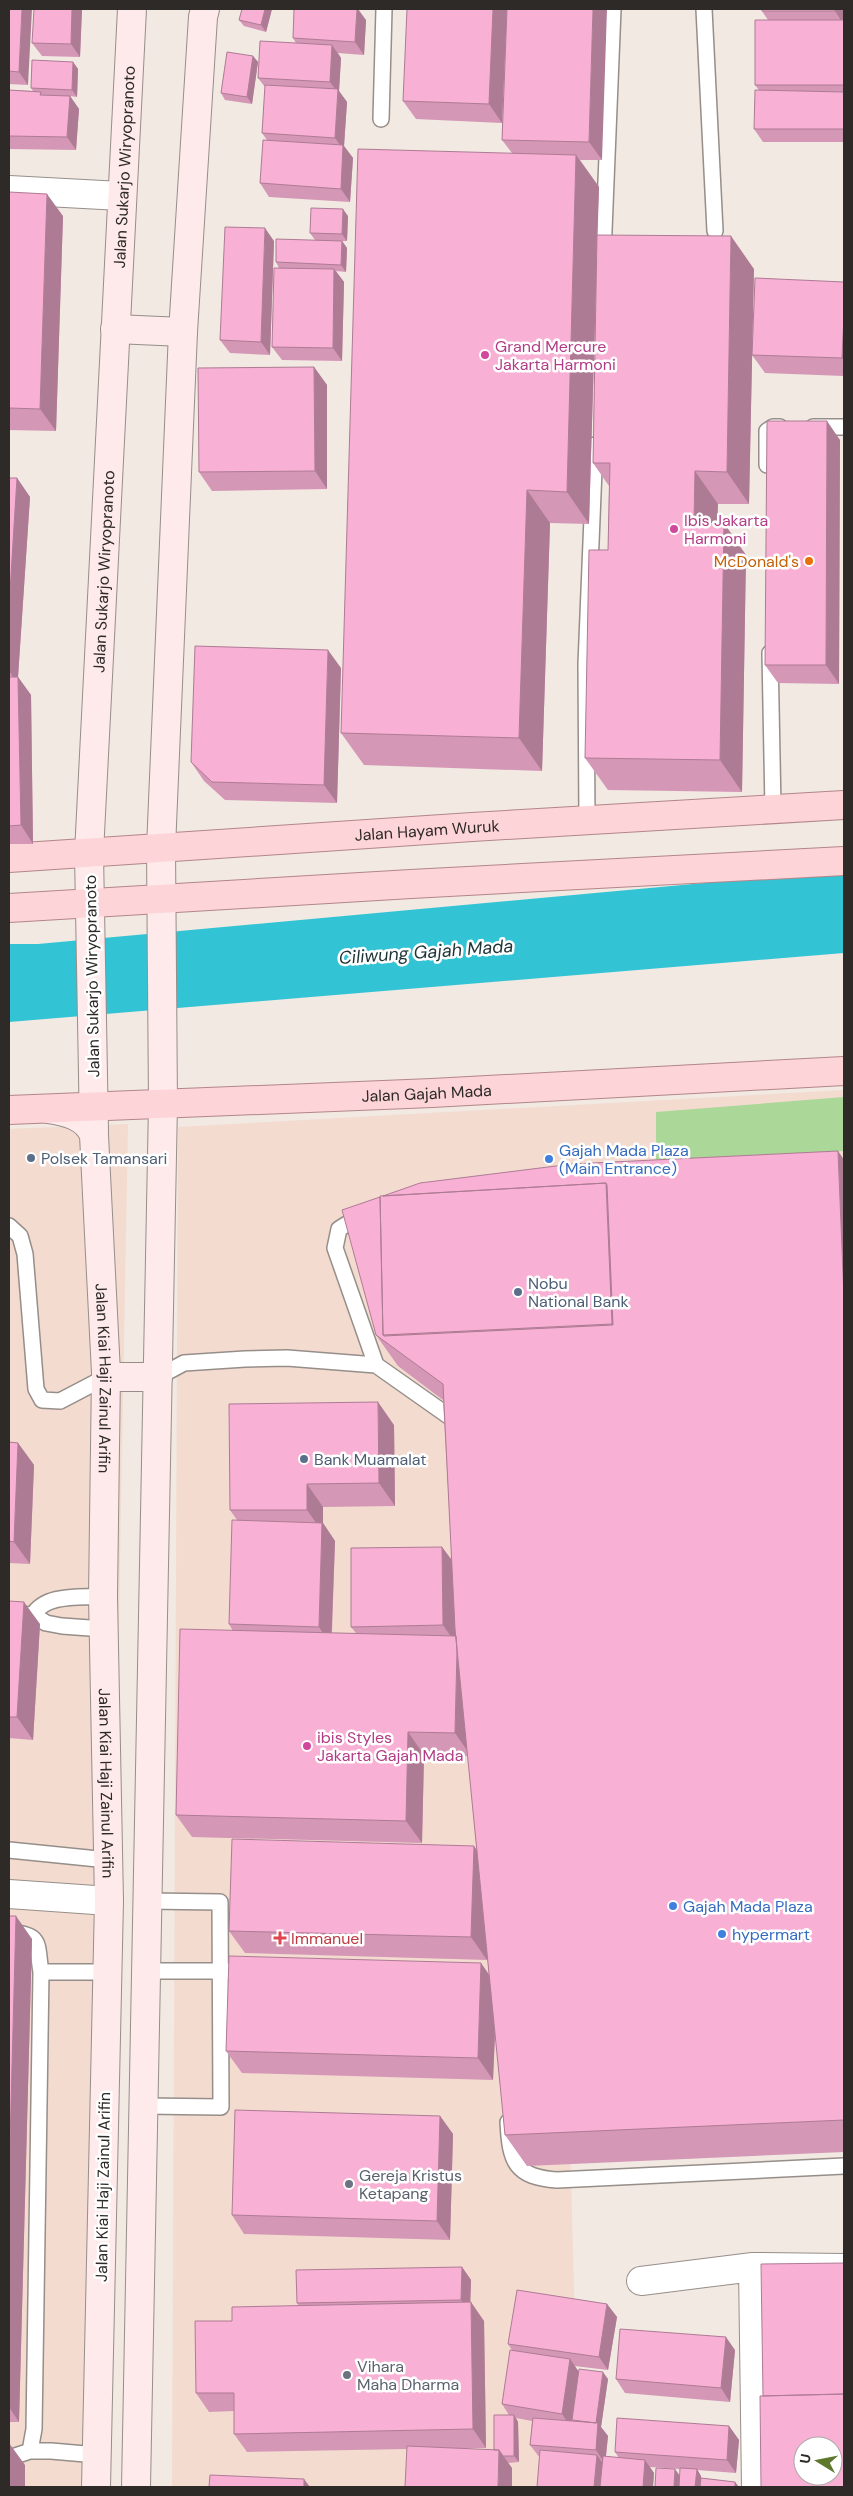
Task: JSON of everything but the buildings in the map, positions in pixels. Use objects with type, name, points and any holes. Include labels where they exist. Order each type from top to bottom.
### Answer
[{"type":"main road","name":"Jalan Sukarjo Wiryopranoto","points":[[94,1135],[90,853],[114,329],[132,9]]},
{"type":"main road","points":[[136,2487],[163,1104],[161,848],[183,332],[205,9]]},
{"type":"main road","points":[[114,329],[183,332]]},
{"type":"main road","name":"Jalan Hayam Wuruk","points":[[9,858],[844,805]]},
{"type":"main road","points":[[9,908],[90,916],[161,912],[411,884],[844,861]]},
{"type":"main road","name":"Jalan Gajah Mada","points":[[9,1110],[844,1071]]},
{"type":"main road","points":[[47,1109],[75,1116],[87,1124],[94,1135]]},
{"type":"main road","name":"Jalan Kiai Haji Zainul Arifin","points":[[94,1135],[106,1377],[103,1596],[109,1901],[96,2487]]},
{"type":"main road","points":[[106,1377],[158,1377]]},
{"type":"main road","points":[[97,2456],[136,2457]]},
{"type":"street","points":[[9,190],[121,196]]},
{"type":"street","points":[[9,1894],[109,1901]]},
{"type":"street","points":[[753,2268],[756,2487]]},
{"type":"street","points":[[642,2281],[753,2268],[844,2268]]},
{"type":"lane","points":[[381,119],[384,9]]},
{"type":"lane","points":[[602,267],[613,9]]},
{"type":"lane","points":[[704,9],[715,231]]},
{"type":"lane","points":[[587,820],[586,664],[596,426]]},
{"type":"lane","points":[[767,477],[767,432],[773,427],[844,427]]},
{"type":"lane","points":[[770,643],[773,809]]},
{"type":"lane","points":[[375,1220],[347,1224],[339,1229],[335,1248],[376,1364]]},
{"type":"lane","points":[[9,1226],[20,1236],[25,1254],[36,1389],[42,1400],[60,1401],[106,1377]]},
{"type":"lane","points":[[158,1377],[184,1363],[287,1358],[376,1364],[457,1422],[461,1443]]},
{"type":"lane","points":[[33,1615],[40,1606],[49,1601],[103,1596]]},
{"type":"lane","points":[[9,1614],[33,1615],[46,1623],[58,1626],[104,1628]]},
{"type":"lane","points":[[9,1850],[108,1860]]},
{"type":"lane","points":[[144,2106],[221,2107],[220,1902],[148,1901]]},
{"type":"lane","points":[[9,1932],[29,1934],[34,1938],[37,1944],[41,1972],[34,2429],[30,2451]]},
{"type":"lane","points":[[146,1970],[239,1971]]},
{"type":"lane","points":[[41,1972],[108,1972]]},
{"type":"lane","points":[[507,2110],[512,2153],[521,2170],[527,2175],[539,2178],[557,2180],[844,2166]]},
{"type":"lane","points":[[9,2458],[30,2451],[51,2450],[97,2456]]},
{"type":"shaded area","points":[[844,1090],[844,2126],[570,2135],[579,2487],[172,2487],[178,1127]]},
{"type":"shaded area","points":[[128,1124],[103,2487],[9,2487],[9,1129]]},
{"type":"green space","points":[[844,1097],[844,1151],[656,1160],[656,1112]]},
{"type":"water","name":"Ciliwung Gajah Mada","points":[[844,872],[844,953],[9,1022],[9,944],[38,944],[802,874]]},
{"type":"place","name":"Grand Mercure Jakarta Harmoni","points":[[485,355]]},
{"type":"place","name":"Ibis Jakarta Harmoni","points":[[674,529]]},
{"type":"place","name":"McDonald's","points":[[809,561]]},
{"type":"place","name":"Polsek Tamansari","points":[[31,1158]]},
{"type":"place","name":"Gajah Mada Plaza (Main Entrance)","points":[[549,1159]]},
{"type":"place","name":"Nobu National Bank","points":[[518,1292]]},
{"type":"place","name":"Bank Muamalat","points":[[304,1459]]},
{"type":"place","name":"ibis Styles Jakarta Gajah Mada","points":[[307,1746]]},
{"type":"place","name":"Gajah Mada Plaza","points":[[673,1906]]},
{"type":"place","name":"hypermart","points":[[722,1934]]},
{"type":"place","name":"Immanuel","points":[[280,1938]]},
{"type":"place","name":"Gereja Kristus Ketapang","points":[[349,2184]]},
{"type":"place","name":"Vihara Maha Dharma","points":[[347,2375]]}]
